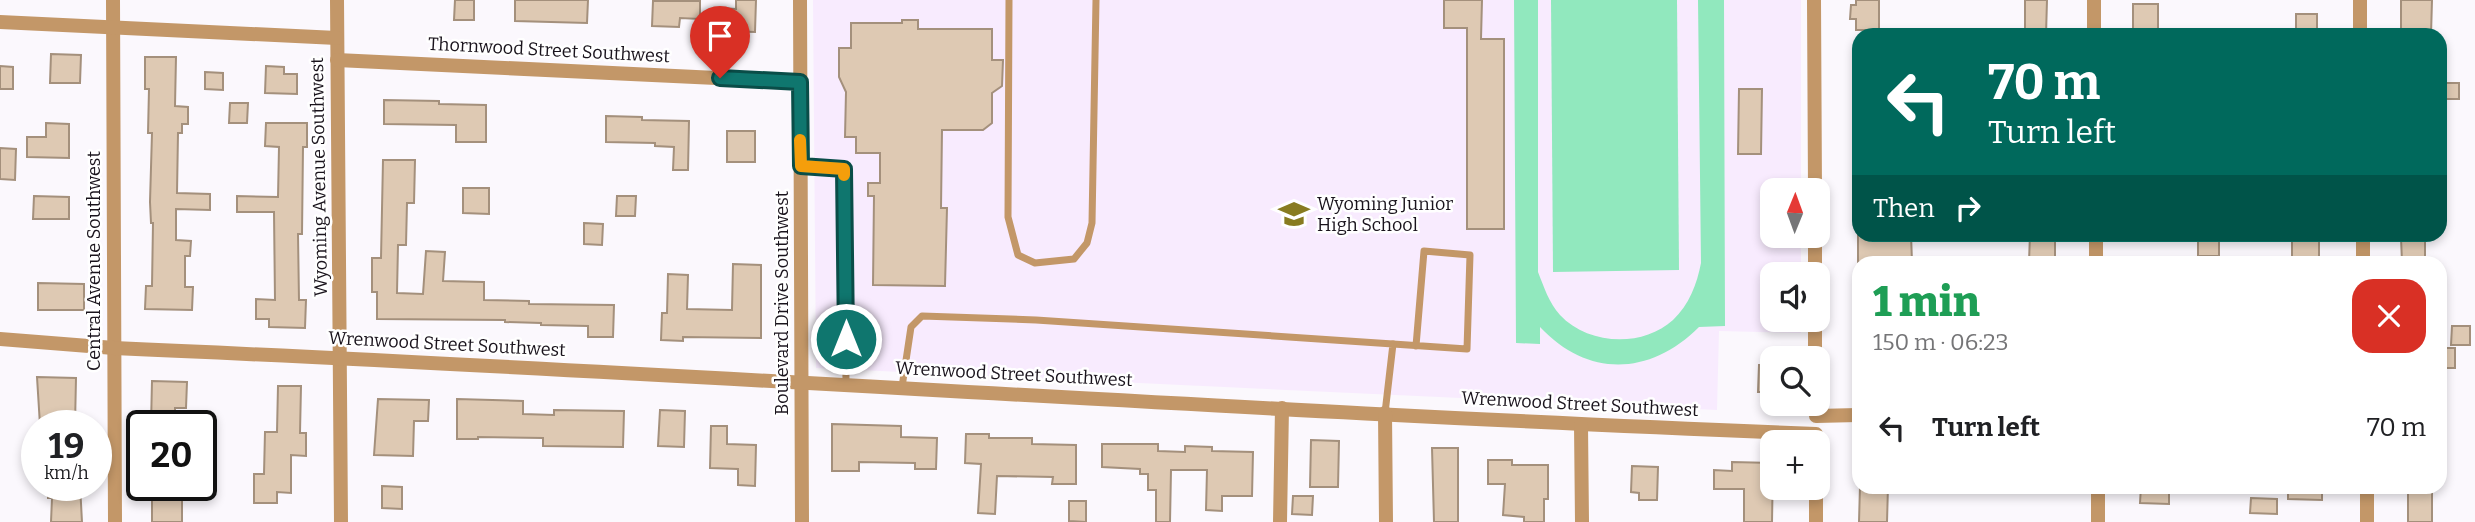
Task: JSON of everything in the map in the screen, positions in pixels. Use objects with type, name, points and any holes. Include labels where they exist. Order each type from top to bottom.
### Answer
[{"type":"street","name":"Central Avenue Southwest","points":[[113,0],[115,522]]},
{"type":"street","name":"Wyoming Avenue Southwest","points":[[337,0],[341,522]]},
{"type":"street","name":"Boulevard Drive Southwest","points":[[800,0],[802,522]]},
{"type":"street","points":[[1814,0],[1815,178]]},
{"type":"street","points":[[2094,0],[2094,28]]},
{"type":"street","points":[[2360,0],[2360,28]]},
{"type":"street","points":[[0,22],[337,38]]},
{"type":"street","name":"Thornwood Street Southwest","points":[[337,60],[800,82]]},
{"type":"street","name":"Wrenwood Street Southwest","points":[[0,339],[114,348],[846,384],[1760,436]]},
{"type":"street","points":[[1280,522],[1282,408]]},
{"type":"street","points":[[1830,412],[1852,414]]},
{"type":"street","points":[[1385,413],[1386,522]]},
{"type":"street","points":[[1581,425],[1582,522]]},
{"type":"street","points":[[2098,494],[2098,522]]},
{"type":"street","points":[[2367,494],[2367,522]]},
{"type":"street","points":[[1816,500],[1816,522]]},
{"type":"lane","points":[[1009,0],[1008,217],[1018,255],[1035,263],[1074,259],[1087,243],[1092,223],[1096,0]]},
{"type":"lane","points":[[801,166],[844,169],[846,384]]},
{"type":"lane","points":[[902,387],[911,327],[922,316],[1036,320],[1416,346],[1467,349],[1470,256],[1424,251],[1416,346]]},
{"type":"lane","points":[[1385,413],[1393,344]]},
{"type":"shaded area","name":"Wyoming Junior High School","points":[[813,0],[1801,0],[1801,178],[1760,178],[1760,248],[1801,248],[1801,262],[1760,262],[1760,332],[1719,331],[1717,410],[816,368]]},
{"type":"green space","points":[[1514,0],[1538,0],[1538,272],[1556,310],[1572,325],[1600,337],[1631,339],[1660,329],[1673,320],[1688,301],[1697,279],[1701,263],[1698,0],[1724,0],[1725,326],[1699,327],[1660,355],[1619,365],[1578,355],[1559,344],[1540,327],[1540,344],[1516,343]]},
{"type":"green space","points":[[1551,0],[1677,0],[1679,270],[1553,272]]},
{"type":"building","points":[[455,0],[474,0],[474,20],[454,20]]},
{"type":"building","points":[[515,0],[588,0],[587,23],[515,21]]},
{"type":"building","points":[[736,0],[756,0],[755,32],[721,31],[722,8],[736,9]]},
{"type":"building","points":[[1444,0],[1482,0],[1481,39],[1504,39],[1504,229],[1467,229],[1467,28],[1444,28]]},
{"type":"building","points":[[1856,0],[1879,0],[1879,28],[1856,28],[1856,19],[1850,19],[1851,5],[1856,5]]},
{"type":"building","points":[[2025,0],[2047,0],[2046,28],[2025,28]]},
{"type":"building","points":[[2401,0],[2432,0],[2431,28],[2401,28]]},
{"type":"building","points":[[653,1],[700,1],[700,19],[680,18],[679,27],[652,26]]},
{"type":"building","points":[[2133,4],[2158,4],[2158,28],[2133,28]]},
{"type":"building","points":[[2296,14],[2317,14],[2317,28],[2296,28]]},
{"type":"building","points":[[902,20],[918,20],[918,29],[992,29],[992,60],[1003,60],[1002,86],[992,93],[992,123],[983,130],[942,130],[941,208],[947,208],[945,286],[873,285],[874,196],[868,196],[868,183],[880,183],[880,153],[856,153],[856,137],[845,137],[846,92],[839,77],[839,48],[851,48],[851,23],[902,23]]},
{"type":"building","points":[[51,54],[81,55],[80,83],[50,83]]},
{"type":"building","points":[[145,57],[176,57],[175,106],[188,107],[188,124],[182,124],[182,133],[178,133],[177,193],[210,194],[210,210],[176,209],[176,240],[191,241],[190,256],[185,256],[185,287],[193,287],[192,310],[145,309],[146,286],[152,286],[153,223],[150,202],[152,133],[148,133],[149,89],[145,89]]},
{"type":"building","points":[[0,66],[13,67],[13,89],[0,89]]},
{"type":"building","points":[[266,66],[284,67],[284,74],[297,74],[297,94],[265,93]]},
{"type":"building","points":[[205,72],[223,73],[223,90],[205,89]]},
{"type":"building","points":[[2447,83],[2459,83],[2459,99],[2447,99]]},
{"type":"building","points":[[1739,89],[1762,89],[1761,154],[1738,154]]},
{"type":"building","points":[[384,100],[486,105],[486,142],[456,142],[456,125],[384,124]]},
{"type":"building","points":[[230,103],[248,103],[247,123],[229,123]]},
{"type":"building","points":[[606,116],[689,121],[688,170],[673,170],[674,147],[655,146],[655,143],[606,142]]},
{"type":"building","points":[[46,123],[69,124],[69,158],[27,157],[27,137],[46,137]]},
{"type":"building","points":[[266,123],[307,123],[307,147],[303,147],[302,234],[298,234],[299,300],[306,300],[305,328],[269,327],[269,319],[256,319],[256,299],[275,300],[274,212],[237,212],[237,196],[278,197],[279,147],[265,146]]},
{"type":"building","points":[[727,131],[755,131],[755,162],[727,162]]},
{"type":"building","points":[[0,148],[16,149],[15,180],[0,179]]},
{"type":"building","points":[[383,160],[415,160],[414,203],[407,203],[406,245],[398,245],[397,293],[423,294],[426,251],[445,252],[443,281],[484,282],[484,300],[529,301],[529,304],[614,305],[613,337],[588,337],[588,326],[541,325],[505,320],[377,319],[377,292],[372,292],[372,258],[381,258]]},
{"type":"building","points":[[463,188],[489,188],[489,214],[463,213]]},
{"type":"building","points":[[34,196],[69,197],[69,219],[33,219]]},
{"type":"building","points":[[617,196],[636,196],[635,216],[616,216]]},
{"type":"building","points":[[584,223],[603,224],[602,245],[584,244]]},
{"type":"building","points":[[1858,242],[1911,242],[1912,256],[1858,256]]},
{"type":"building","points":[[2030,242],[2055,242],[2055,256],[2029,256]]},
{"type":"building","points":[[2198,242],[2219,242],[2219,256],[2198,256]]},
{"type":"building","points":[[2292,242],[2319,242],[2319,256],[2292,256]]},
{"type":"building","points":[[2401,242],[2425,242],[2425,256],[2402,256]]},
{"type":"building","points":[[733,264],[761,265],[761,338],[683,337],[683,341],[661,340],[662,313],[667,313],[668,274],[688,275],[687,309],[732,310]]},
{"type":"building","points":[[38,283],[84,284],[84,310],[38,310]]},
{"type":"building","points":[[2452,326],[2470,326],[2470,345],[2451,345]]},
{"type":"building","points":[[2447,348],[2455,348],[2455,368],[2447,368]]},
{"type":"building","points":[[1759,365],[1760,365],[1760,392]]},
{"type":"building","points":[[37,377],[76,378],[75,410],[39,410]]},
{"type":"building","points":[[152,381],[187,382],[186,408],[151,410]]},
{"type":"building","points":[[278,386],[301,386],[300,433],[306,433],[306,456],[291,455],[291,493],[277,492],[277,503],[254,503],[254,474],[264,474],[265,432],[277,432]]},
{"type":"building","points":[[378,399],[429,400],[428,421],[414,421],[413,456],[374,455]]},
{"type":"building","points":[[457,399],[523,401],[523,414],[554,415],[554,410],[624,411],[623,447],[543,446],[543,438],[457,439]]},
{"type":"building","points":[[660,410],[685,411],[684,447],[658,446]]},
{"type":"building","points":[[832,424],[901,426],[901,437],[937,438],[936,469],[915,469],[915,463],[859,462],[859,471],[832,471]]},
{"type":"building","points":[[711,426],[727,426],[727,444],[756,445],[755,486],[738,485],[738,469],[710,468]]},
{"type":"building","points":[[966,434],[989,434],[989,438],[1032,438],[1032,444],[1076,445],[1076,484],[1052,484],[1053,477],[997,476],[995,514],[978,513],[981,464],[965,463]]},
{"type":"building","points":[[1311,440],[1339,441],[1338,487],[1310,487]]},
{"type":"building","points":[[1102,444],[1158,444],[1158,451],[1185,452],[1185,446],[1212,447],[1212,451],[1253,452],[1252,496],[1222,496],[1222,511],[1206,510],[1207,470],[1171,470],[1170,522],[1156,522],[1156,490],[1148,490],[1148,474],[1140,474],[1140,469],[1102,467]]},
{"type":"building","points":[[1432,448],[1458,448],[1458,522],[1434,522]]},
{"type":"building","points":[[1488,460],[1512,460],[1512,465],[1548,465],[1548,499],[1544,499],[1544,522],[1524,522],[1524,517],[1503,515],[1505,484],[1488,484]]},
{"type":"building","points":[[1732,462],[1760,463],[1760,500],[1772,500],[1772,522],[1744,522],[1744,489],[1714,489],[1714,470],[1732,471]]},
{"type":"building","points":[[1632,466],[1658,467],[1657,500],[1639,500],[1639,493],[1631,492]]},
{"type":"building","points":[[382,486],[402,487],[402,509],[382,508]]},
{"type":"building","points":[[1860,494],[1888,494],[1887,522],[1859,522]]},
{"type":"building","points":[[2141,494],[2169,494],[2169,504],[2140,503]]},
{"type":"building","points":[[2288,494],[2322,494],[2322,500],[2288,499]]},
{"type":"building","points":[[2408,494],[2432,494],[2432,522],[2408,522]]},
{"type":"building","points":[[1293,496],[1313,496],[1312,515],[1292,514]]},
{"type":"building","points":[[2251,498],[2277,499],[2277,514],[2250,513]]},
{"type":"building","points":[[52,501],[81,501],[82,522],[51,522]]},
{"type":"building","points":[[152,501],[182,501],[182,522],[152,522]]},
{"type":"building","points":[[1069,501],[1086,501],[1086,522],[1069,521]]},
{"type":"slow traffic","points":[[800,140],[801,166],[844,169],[844,175]]},
{"type":"place","name":"Wyoming Junior High School","points":[[1294,214]]},
{"type":"route","points":[[720,78],[800,82],[801,166],[844,169],[846,339]]}]
